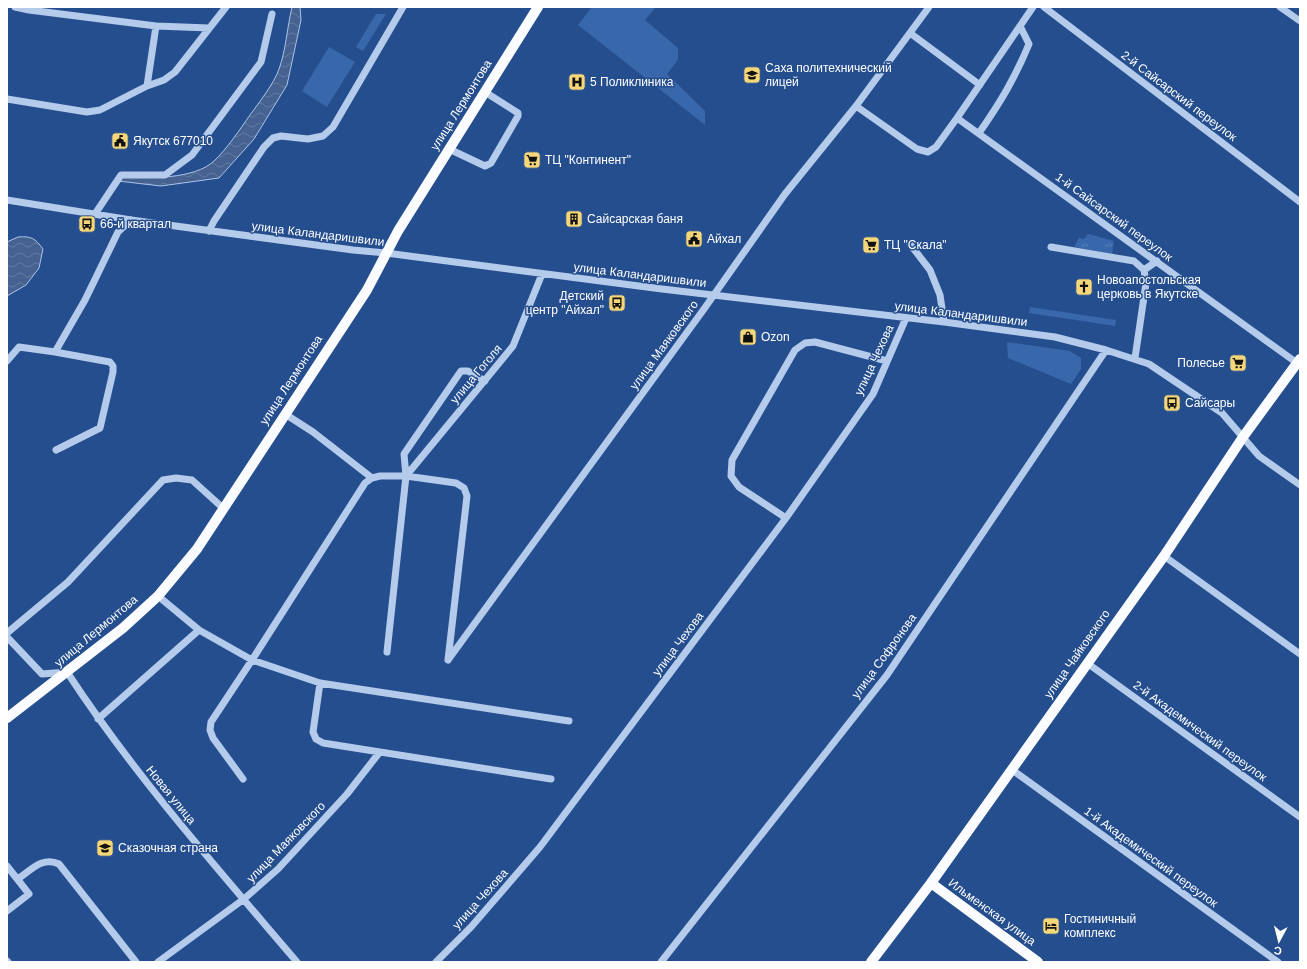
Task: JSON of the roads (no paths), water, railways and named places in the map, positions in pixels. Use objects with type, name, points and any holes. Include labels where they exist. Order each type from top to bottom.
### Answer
[{"type":"main road","name":"улица Лермонтова","points":[[7,718],[123,628],[158,596],[196,548],[367,290],[398,231],[538,7]]},
{"type":"main road","name":"улица Чайковского","points":[[872,962],[931,883],[1164,556],[1243,436],[1299,360]]},
{"type":"main road","name":"Ильменская улица","points":[[931,883],[1038,962]]},
{"type":"street","points":[[15,7],[156,26],[209,28]]},
{"type":"street","points":[[7,99],[87,112],[100,110],[147,86],[164,80],[175,72],[226,7]]},
{"type":"street","points":[[209,231],[214,221],[264,147],[273,138],[281,136],[308,139],[323,136],[333,127],[403,7]]},
{"type":"street","name":"улица Маяковского","points":[[406,476],[456,483],[464,488],[467,496],[448,660],[714,296],[785,194],[856,106],[929,7]]},
{"type":"street","points":[[856,106],[917,149],[928,152],[936,147],[957,118],[1033,7]]},
{"type":"street","name":"2-й Сайсарский переулок","points":[[1044,7],[1300,202]]},
{"type":"street","points":[[1280,7],[1300,21]]},
{"type":"street","points":[[95,214],[121,175],[165,175],[192,155],[261,62],[272,14]]},
{"type":"street","points":[[147,86],[156,26]]},
{"type":"street","points":[[979,133],[999,104],[1019,69],[1029,44],[1020,26]]},
{"type":"street","points":[[910,33],[980,85]]},
{"type":"street","points":[[449,149],[485,166],[491,163],[518,116],[518,113],[485,92]]},
{"type":"street","name":"1-й Сайсарский переулок","points":[[957,118],[1157,261],[1299,360]]},
{"type":"street","name":"улица Каландаришвили","points":[[7,200],[131,220],[353,250],[714,296],[944,322],[1055,337],[1135,358],[1149,364],[1222,413],[1259,456],[1300,485]]},
{"type":"street","points":[[55,352],[85,300],[118,232],[131,220]]},
{"type":"street","points":[[910,244],[930,270],[940,295],[944,322]]},
{"type":"street","points":[[1051,247],[1134,261],[1144,270],[1146,283],[1135,358]]},
{"type":"street","points":[[1144,270],[1157,261]]},
{"type":"street","name":"улица Гоголя","points":[[406,476],[513,346],[542,274]]},
{"type":"street","name":"улица Чехова","points":[[436,962],[471,928],[540,847],[786,518],[873,394],[906,318]]},
{"type":"street","points":[[786,518],[739,488],[731,476],[732,460],[795,350],[805,344],[815,342],[888,360]]},
{"type":"street","points":[[7,361],[19,347],[110,362],[113,366],[113,372],[100,428],[56,450]]},
{"type":"street","name":"улица Софронова","points":[[661,962],[887,675],[1106,350]]},
{"type":"street","points":[[387,652],[406,476],[404,454],[460,371],[468,371],[485,381]]},
{"type":"street","points":[[285,414],[313,432],[372,478]]},
{"type":"street","points":[[243,779],[213,738],[210,730],[211,722],[365,483],[372,478],[380,476],[406,476]]},
{"type":"street","points":[[7,633],[68,582],[163,480],[176,478],[192,480],[223,508]]},
{"type":"street","points":[[1164,556],[1300,654]]},
{"type":"street","points":[[158,596],[199,630],[252,660],[320,683],[569,721]]},
{"type":"street","points":[[98,718],[199,630]]},
{"type":"street","points":[[7,637],[42,674],[67,672]]},
{"type":"street","name":"2-й Академический переулок","points":[[1087,663],[1300,817]]},
{"type":"street","name":"Новая улица","points":[[67,672],[98,718],[147,785],[297,962]]},
{"type":"street","points":[[320,683],[313,732],[316,739],[323,743],[551,779]]},
{"type":"street","name":"улица Маяковского","points":[[158,962],[244,899],[278,869],[347,794],[379,753]]},
{"type":"street","name":"1-й Академический переулок","points":[[1012,769],[1278,962]]},
{"type":"street","points":[[18,879],[43,862],[52,860],[59,864],[136,962]]},
{"type":"street","points":[[7,866],[29,894],[7,911]]},
{"type":"water","points":[[292,7],[300,7],[301,20],[287,85],[254,139],[219,178],[161,186],[118,181],[124,176],[158,177],[184,174],[206,167],[219,156],[262,99],[277,74],[283,54]]},
{"type":"water","points":[[18,237],[32,238],[38,242],[43,249],[39,268],[26,285],[7,296],[7,242]]},
{"type":"place","name":"Саха политехнический лицей","points":[[752,75]]},
{"type":"place","name":"5 Поликлиника","points":[[577,82]]},
{"type":"place","name":"Якутск 677010","points":[[120,141]]},
{"type":"place","name":"ТЦ \"Континент\"","points":[[532,160]]},
{"type":"place","name":"Сайсарская баня","points":[[574,219]]},
{"type":"place","name":"66-й квартал","points":[[87,224]]},
{"type":"place","name":"Айхал","points":[[694,239]]},
{"type":"place","name":"ТЦ \"Скала\"","points":[[871,245]]},
{"type":"place","name":"Новоапостольская церковь в Якутске","points":[[1084,287]]},
{"type":"place","name":"Детский центр \"Айхал\"","points":[[617,303]]},
{"type":"place","name":"Ozon","points":[[748,337]]},
{"type":"place","name":"Полесье","points":[[1238,363]]},
{"type":"place","name":"Сайсары","points":[[1172,403]]},
{"type":"place","name":"Сказочная страна","points":[[105,848]]},
{"type":"place","name":"Гостиничный комплекс","points":[[1051,926]]}]
